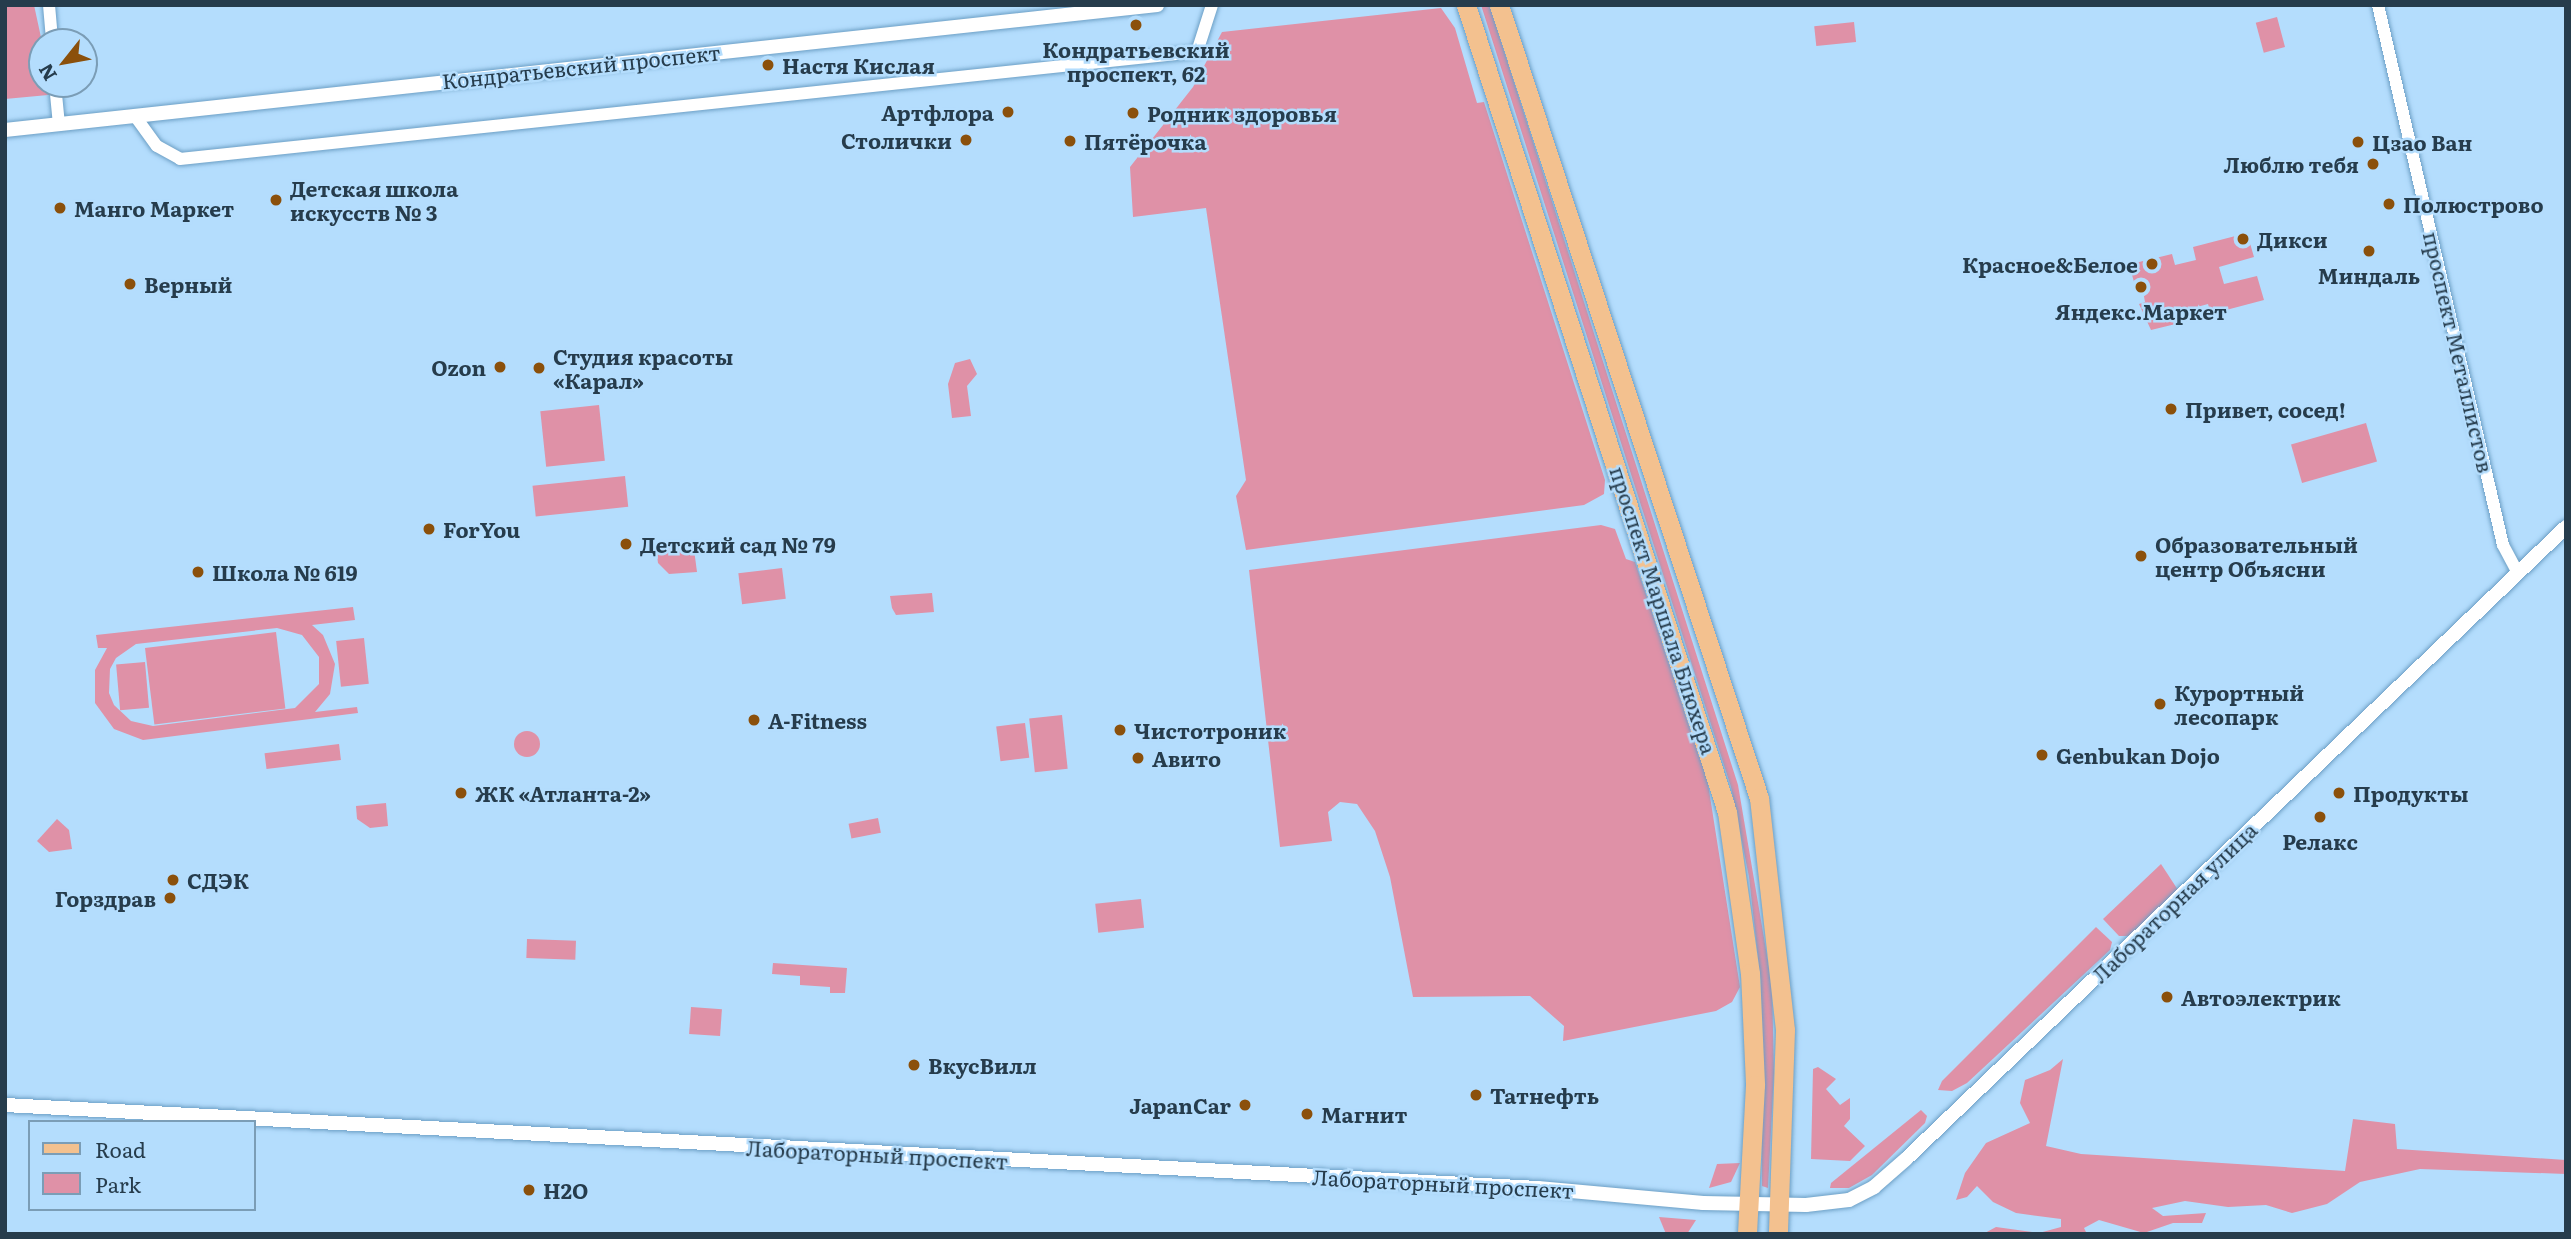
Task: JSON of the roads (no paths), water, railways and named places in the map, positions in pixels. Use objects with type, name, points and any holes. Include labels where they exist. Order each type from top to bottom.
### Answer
[{"type":"main road","name":"проспект Маршала Блюхера","points":[[1466,5],[1727,812],[1750,973],[1755,1085],[1747,1234]]},
{"type":"main road","name":"проспект Маршала Блюхера","points":[[1499,5],[1759,798],[1785,1030],[1778,1234]]},
{"type":"street","points":[[49,5],[51,28]]},
{"type":"street","name":"Кондратьевский проспект","points":[[5,130],[1157,5]]},
{"type":"street","points":[[135,116],[167,155],[180,159],[1197,52],[1212,5]]},
{"type":"street","name":"проспект Металлистов","points":[[2378,5],[2503,545],[2518,573]]},
{"type":"street","points":[[56,98],[59,125]]},
{"type":"street","name":"Лабораторная улица","points":[[1749,1203],[1849,1200],[1874,1187],[2566,527]]},
{"type":"street","name":"Лабораторный проспект","points":[[5,1105],[1532,1187],[1749,1203]]},
{"type":"place","name":"Кондратьевский проспект, 62","points":[[1136,25]]},
{"type":"place","name":"Настя Кислая","points":[[768,65]]},
{"type":"place","name":"Артфлора","points":[[1008,112]]},
{"type":"place","name":"Родник здоровья","points":[[1133,113]]},
{"type":"place","name":"Столички","points":[[966,140]]},
{"type":"place","name":"Пятёрочка","points":[[1070,141]]},
{"type":"place","name":"Цзао Ван","points":[[2358,142]]},
{"type":"place","name":"Люблю тебя","points":[[2373,164]]},
{"type":"place","name":"Детская школа искусств № 3","points":[[276,200]]},
{"type":"place","name":"Полюстрово","points":[[2389,204]]},
{"type":"place","name":"Манго Маркет","points":[[60,208]]},
{"type":"place","name":"Дикси","points":[[2243,239]]},
{"type":"place","name":"Миндаль","points":[[2369,251]]},
{"type":"place","name":"Красное&Белое","points":[[2152,264]]},
{"type":"place","name":"Верный","points":[[130,284]]},
{"type":"place","name":"Яндекс.Маркет","points":[[2141,287]]},
{"type":"place","name":"Ozon","points":[[500,367]]},
{"type":"place","name":"Студия красоты «Карал»","points":[[539,368]]},
{"type":"place","name":"Привет, сосед!","points":[[2171,409]]},
{"type":"place","name":"ForYou","points":[[429,529]]},
{"type":"place","name":"Детский сад № 79","points":[[626,544]]},
{"type":"place","name":"Образовательный центр Объясни","points":[[2141,556]]},
{"type":"place","name":"Школа № 619","points":[[198,572]]},
{"type":"place","name":"Курортный лесопарк","points":[[2160,704]]},
{"type":"place","name":"A-Fitness","points":[[754,720]]},
{"type":"place","name":"Чистотроник","points":[[1120,730]]},
{"type":"place","name":"Genbukan Dojo","points":[[2042,755]]},
{"type":"place","name":"Авито","points":[[1138,758]]},
{"type":"place","name":"ЖК «Атланта-2»","points":[[461,793]]},
{"type":"place","name":"Продукты","points":[[2339,793]]},
{"type":"place","name":"Релакс","points":[[2320,817]]},
{"type":"place","name":"СДЭК","points":[[173,880]]},
{"type":"place","name":"Горздрав","points":[[170,898]]},
{"type":"place","name":"Автоэлектрик","points":[[2167,997]]},
{"type":"place","name":"ВкусВилл","points":[[914,1065]]},
{"type":"place","name":"Татнефть","points":[[1476,1095]]},
{"type":"place","name":"JapanCar","points":[[1245,1105]]},
{"type":"place","name":"Магнит","points":[[1307,1114]]},
{"type":"place","name":"H2O","points":[[529,1190]]}]
